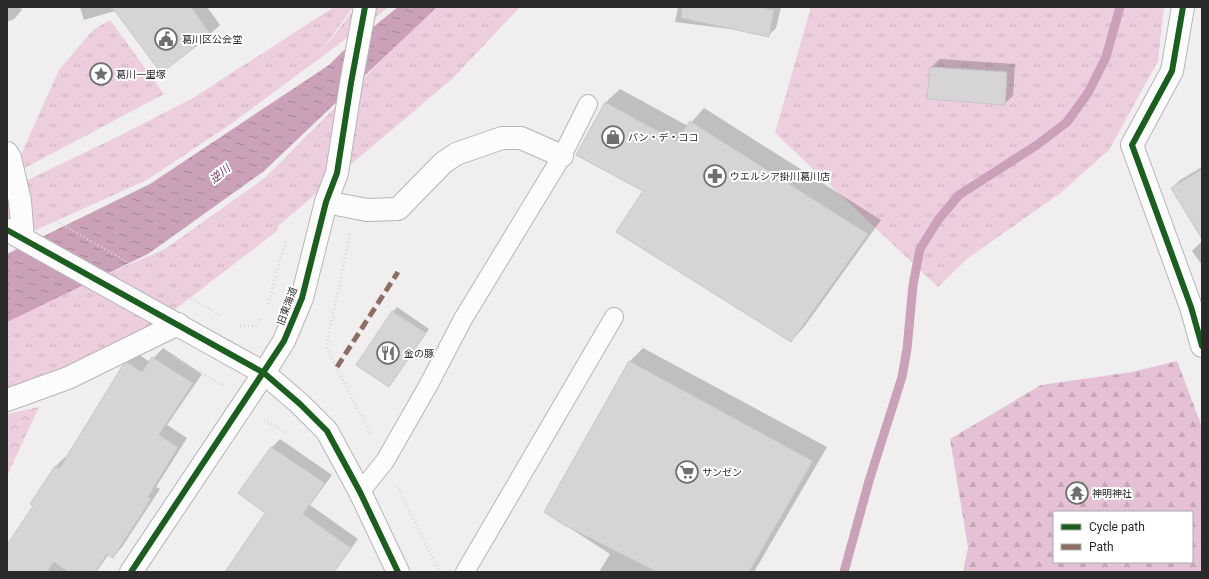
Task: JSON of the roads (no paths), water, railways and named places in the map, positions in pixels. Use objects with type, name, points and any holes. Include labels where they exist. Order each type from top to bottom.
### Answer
[{"type":"street","name":"旧東海道","points":[[131,572],[284,341],[302,298],[326,202],[336,173],[365,7]]},
{"type":"street","points":[[1182,7],[1172,71],[1132,145],[1191,307],[1202,346]]},
{"type":"street","points":[[326,202],[367,210],[398,209],[442,163],[451,157],[502,138],[521,138],[562,156]]},
{"type":"street","points":[[7,153],[10,158],[20,201],[15,234],[264,373],[300,404],[327,431],[360,492],[398,572]]},
{"type":"street","points":[[7,400],[68,378],[178,324]]},
{"type":"lane","points":[[360,492],[385,461],[429,384],[463,319],[562,156],[588,104]]},
{"type":"lane","points":[[465,572],[614,317]]},
{"type":"water","name":"逆川","points":[[398,7],[437,7],[264,171],[148,254],[7,322],[7,254],[150,184],[329,65],[342,52]]},
{"type":"waterway","points":[[844,572],[869,481],[902,377],[907,349],[913,285],[920,249],[938,220],[959,195],[1037,145],[1067,122],[1088,93],[1106,57],[1120,7]]},
{"type":"place","name":"葛川区公会堂","points":[[166,39]]},
{"type":"place","name":"葛川一里塚","points":[[101,74]]},
{"type":"place","name":"パン・デ・ココ","points":[[613,137]]},
{"type":"place","name":"ウエルシア掛川葛川店","points":[[715,176]]},
{"type":"place","name":"金の豚","points":[[388,353]]},
{"type":"place","name":"サンゼン","points":[[687,472]]},
{"type":"place","name":"神明神社","points":[[1077,493]]}]
